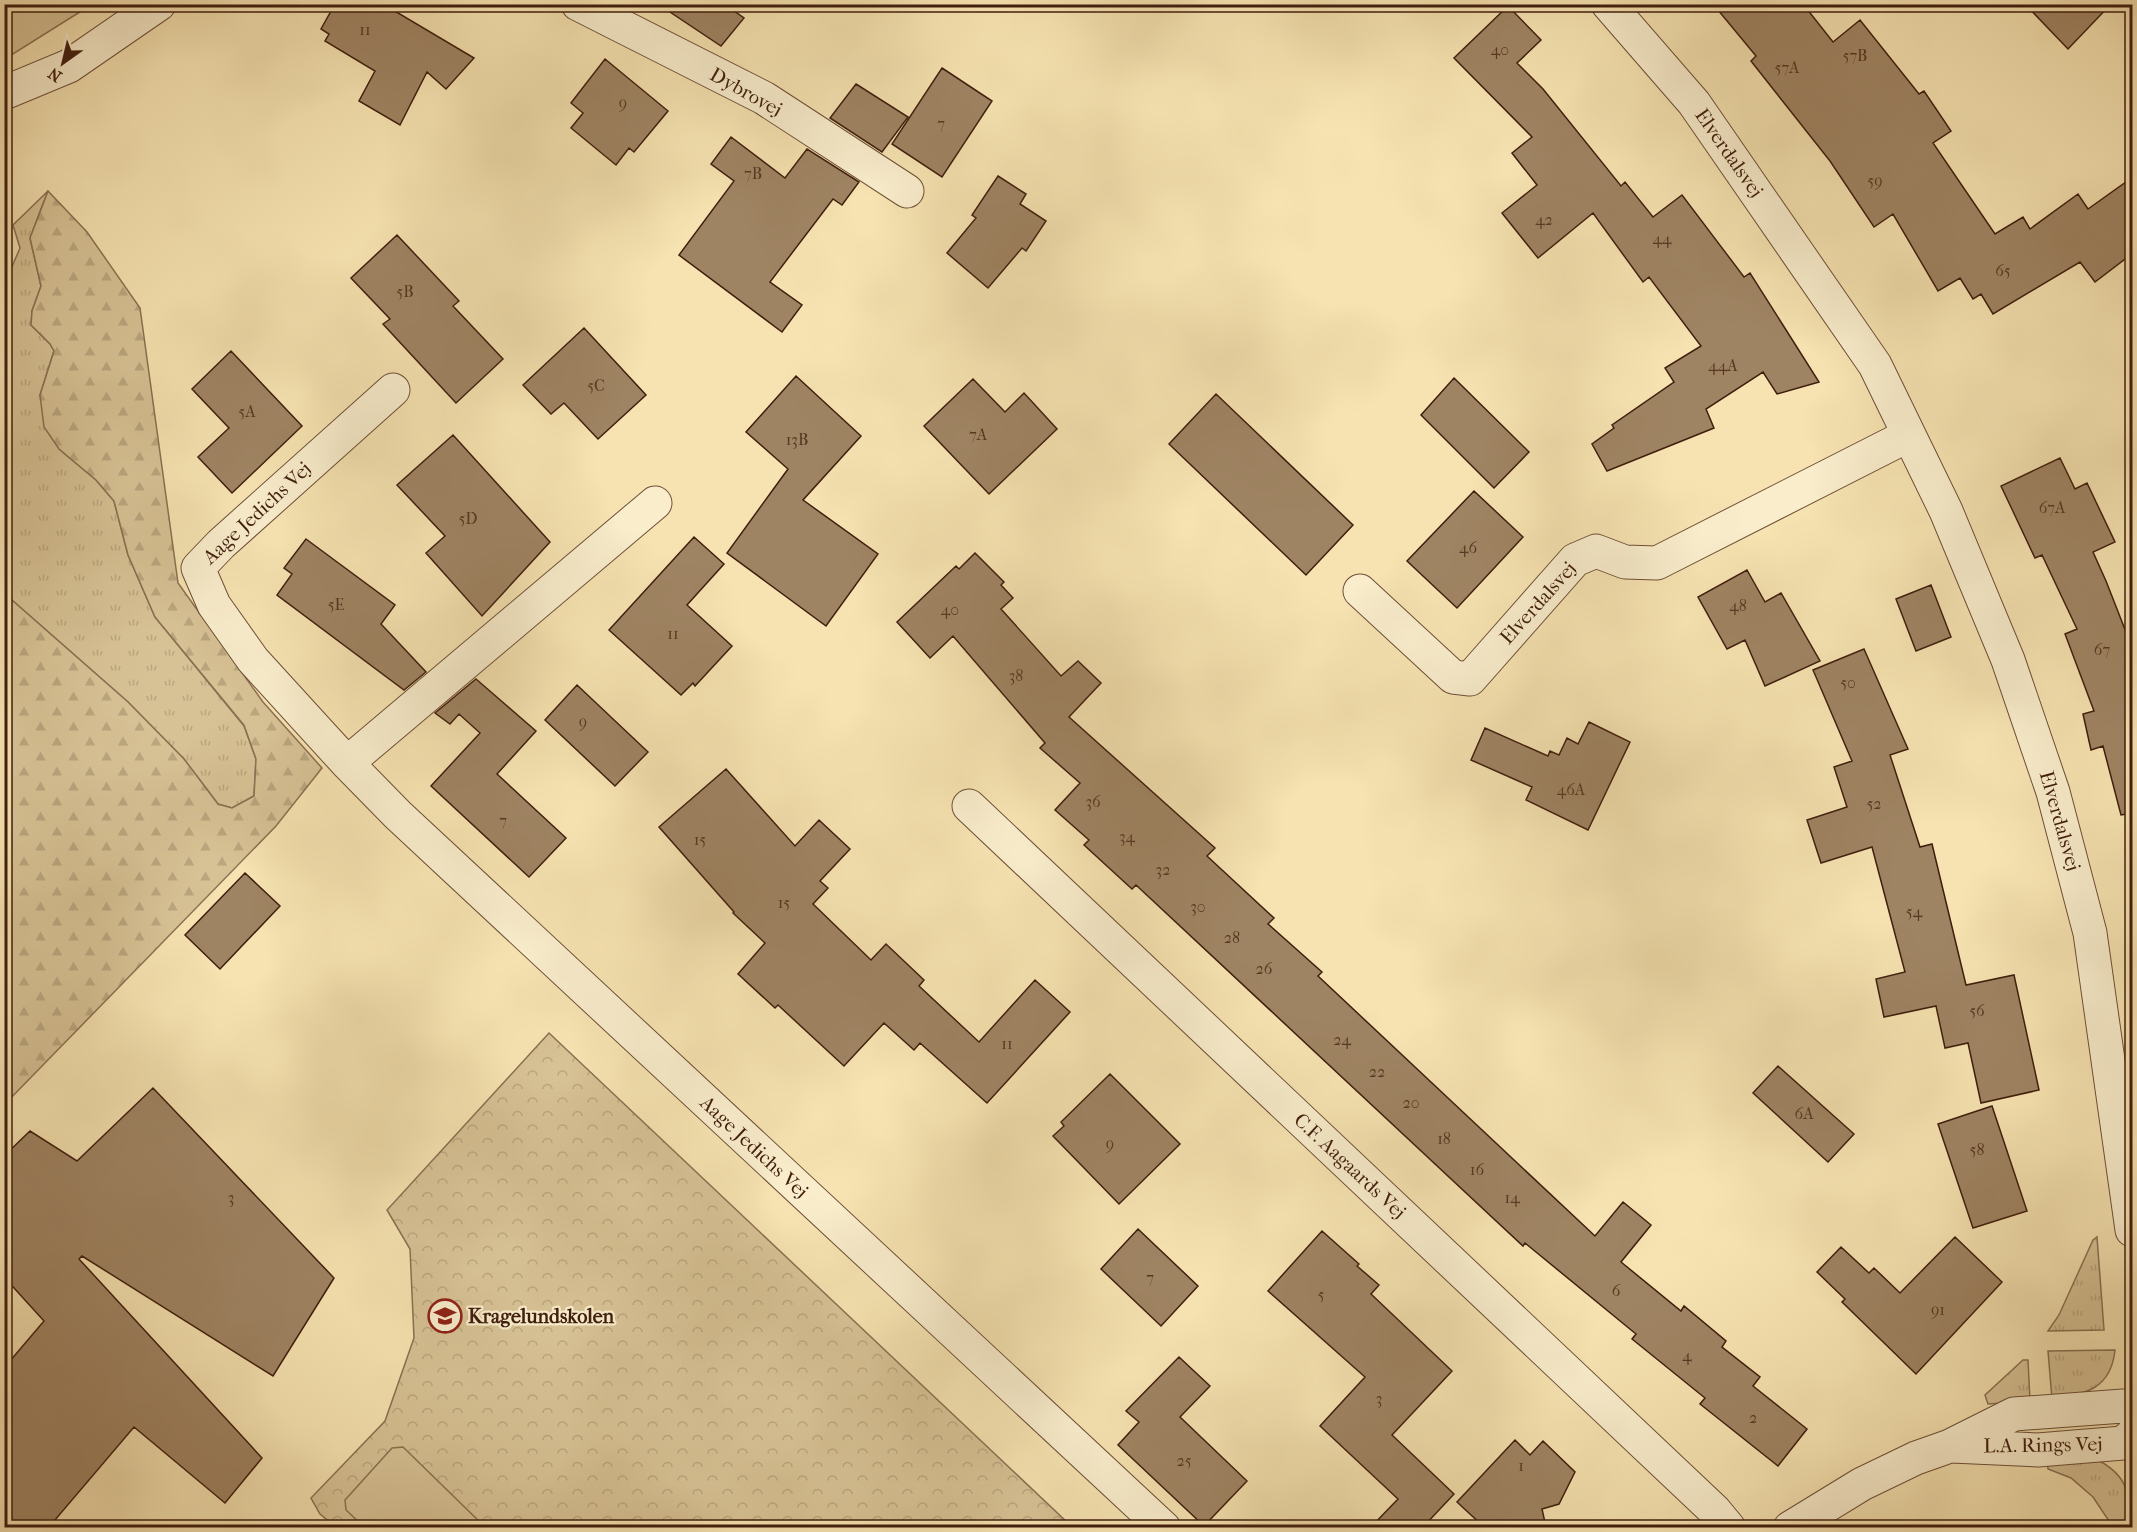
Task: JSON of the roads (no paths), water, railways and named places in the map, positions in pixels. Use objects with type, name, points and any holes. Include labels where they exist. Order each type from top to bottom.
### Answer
[{"type":"street","points":[[4,93],[69,66],[159,4]]},
{"type":"street","name":"Dybrovej","points":[[578,4],[764,98],[907,192]]},
{"type":"street","name":"Elverdalsvej","points":[[1608,4],[1694,103],[1875,365],[1946,511],[2007,660],[2053,792],[2090,933],[2133,1230]]},
{"type":"street","name":"Aage Jedichs Vej","points":[[393,390],[221,544],[198,568],[214,605],[253,660],[398,815],[1164,1527]]},
{"type":"street","name":"Elverdalsvej","points":[[1360,591],[1453,677],[1470,679],[1575,560],[1596,551],[1625,562],[1657,563],[1909,435]]},
{"type":"street","points":[[347,763],[655,504]]},
{"type":"street","name":"C.F. Aagaards Vej","points":[[969,806],[1715,1510],[1729,1527]]},
{"type":"street","name":"L.A. Rings Vej","points":[[1790,1527],[1862,1484],[1916,1458],[1950,1446],[2014,1414],[2124,1406],[2133,1411]]},
{"type":"street","name":"L.A. Rings Vej","points":[[1950,1446],[2038,1450],[2123,1443],[2133,1435]]},
{"type":"place","name":"Kragelundskolen","points":[[445,1316]]}]
